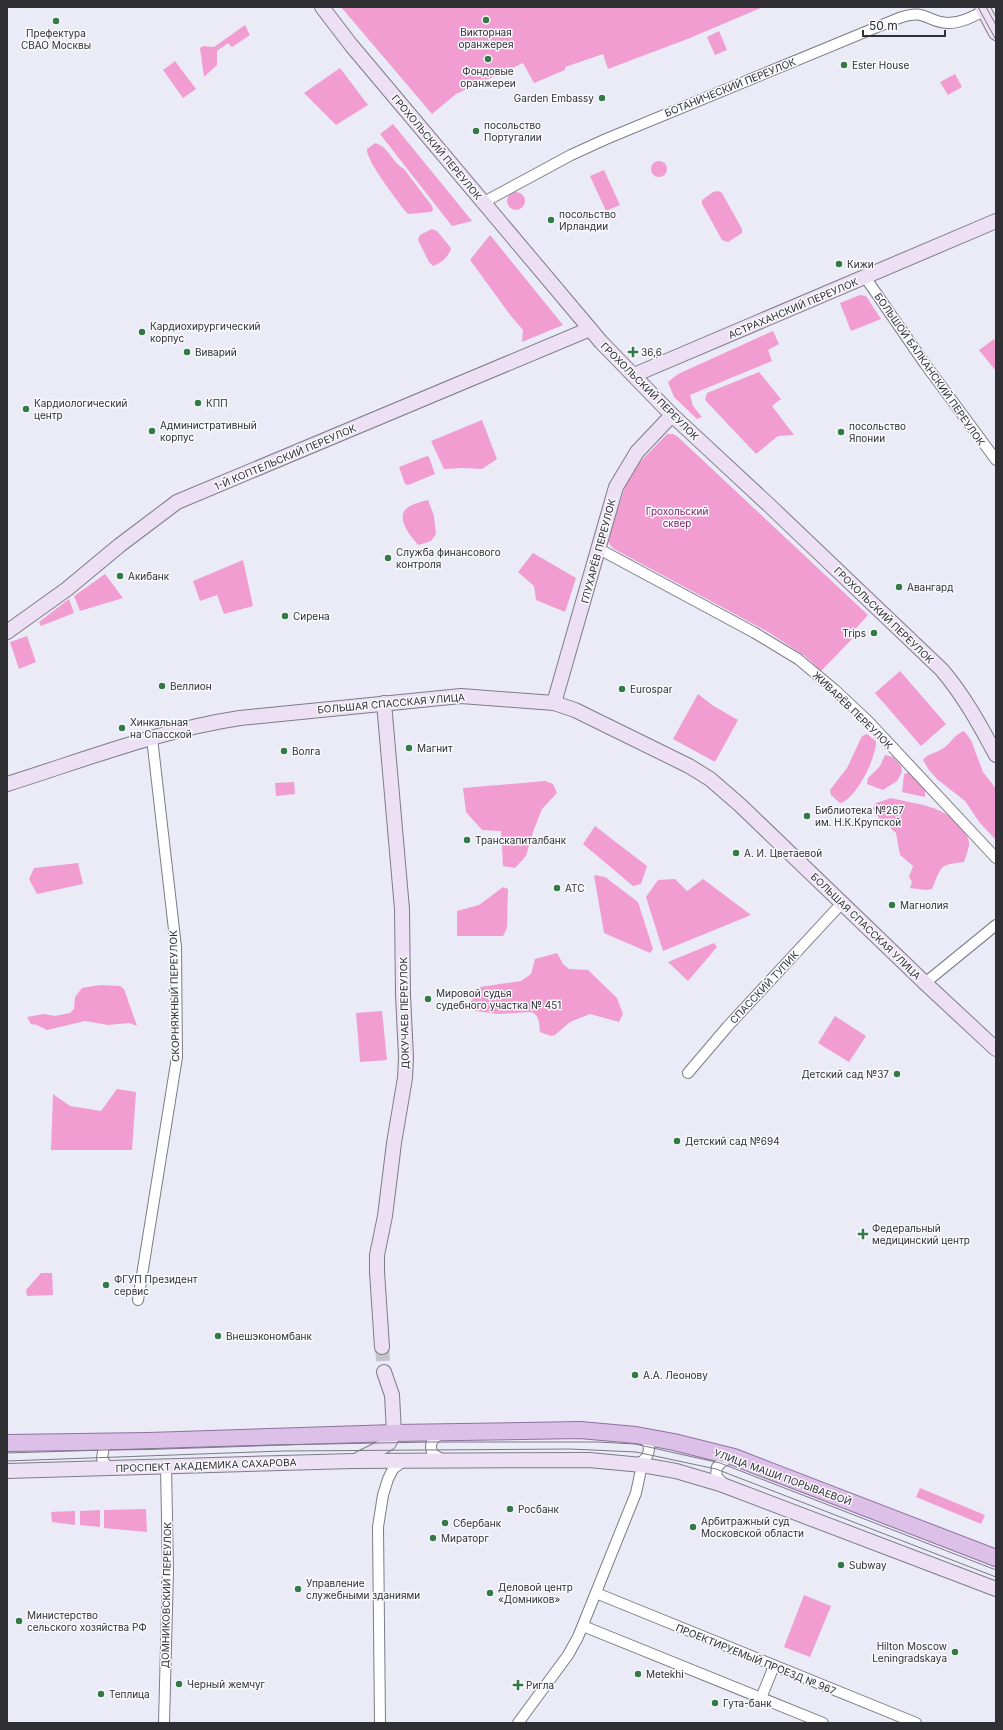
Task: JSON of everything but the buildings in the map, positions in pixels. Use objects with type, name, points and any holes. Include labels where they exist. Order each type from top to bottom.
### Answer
[{"type":"main road","name":"УЛИЦА МАШИ ПОРЫВАЕВОЙ","points":[[394,1433],[580,1430],[636,1435],[681,1444],[734,1458],[996,1558]]},
{"type":"main road","points":[[7,1443],[114,1442],[394,1433]]},
{"type":"street","name":"ГРОХОЛЬСКИЙ ПЕРЕУЛОК","points":[[322,7],[351,45],[601,342],[672,415],[942,670],[957,687],[996,755]]},
{"type":"street","name":"БОТАНИЧЕСКИЙ ПЕРЕУЛОК","points":[[484,202],[571,155],[606,138],[899,18],[918,13],[946,23],[967,19],[983,9]]},
{"type":"street","points":[[983,9],[996,33]]},
{"type":"street","name":"АСТРАХАНСКИЙ ПЕРЕУЛОК","points":[[634,375],[996,221]]},
{"type":"street","name":"БОЛЬШОЙ БАЛКАНСКИЙ ПЕРЕУЛОК","points":[[865,277],[925,364],[996,460]]},
{"type":"street","name":"1-Й КОПТЕЛЬСКИЙ ПЕРЕУЛОК","points":[[7,632],[67,589],[120,545],[177,502],[590,329]]},
{"type":"street","name":"ГЛУХАРЁВ ПЕРЕУЛОК","points":[[554,703],[600,549],[614,494],[625,470],[641,448],[672,415]]},
{"type":"street","name":"ЖИВАРЁВ ПЕРЕУЛОК","points":[[600,549],[761,637],[798,659],[836,690],[868,721],[996,858]]},
{"type":"street","name":"БОЛЬШАЯ СПАССКАЯ УЛИЦА","points":[[7,784],[152,738],[208,722],[462,696],[554,703],[575,710],[658,750],[710,779],[740,805],[842,904],[996,1049]]},
{"type":"street","name":"ДОКУЧАЕВ ПЕРЕУЛОК","points":[[382,1346],[377,1255],[385,1216],[394,1143],[405,1078],[406,1057],[403,996],[402,909],[384,703]]},
{"type":"street","name":"СКОРНЯЖНЫЙ ПЕРЕУЛОК","points":[[138,1300],[177,1057],[176,946],[152,738]]},
{"type":"street","name":"СПАССКИЙ ТУПИК","points":[[688,1073],[728,1026],[842,904]]},
{"type":"street","points":[[925,983],[996,926]]},
{"type":"street","points":[[353,1461],[366,1456],[392,1439],[394,1433],[392,1395],[384,1372]]},
{"type":"street","points":[[443,1460],[433,1454],[431,1446],[434,1438],[445,1432]]},
{"type":"street","points":[[518,1723],[568,1655],[583,1626],[636,1493],[638,1465],[648,1455],[649,1451],[647,1442],[640,1436],[636,1435]]},
{"type":"street","points":[[114,1442],[104,1446],[102,1458],[106,1464],[116,1468]]},
{"type":"street","points":[[724,1485],[716,1476],[717,1466],[723,1461],[734,1458]]},
{"type":"street","points":[[380,1723],[378,1527],[383,1495],[388,1479],[393,1469],[405,1460],[589,1460],[676,1471],[724,1485],[996,1589]]},
{"type":"street","name":"ПРОСПЕКТ АКАДЕМИКА САХАРОВА","points":[[7,1470],[405,1460]]},
{"type":"street","name":"ДОМНИКОВСКИЙ ПЕРЕУЛОК","points":[[164,1723],[168,1570],[166,1466]]},
{"type":"street","name":"ПРОЕКТИРУЕМЫЙ ПРОЕЗД № 967","points":[[596,1593],[916,1723]]},
{"type":"street","points":[[583,1626],[823,1723]]},
{"type":"street","points":[[761,1698],[774,1666]]},
{"type":"green space","points":[[341,7],[763,7],[690,38],[608,69],[603,54],[565,67],[565,70],[534,83],[523,63],[456,94],[432,114]]},
{"type":"green space","points":[[245,25],[250,35],[232,47],[228,43],[217,51],[217,65],[204,77],[200,48],[203,46],[214,47]]},
{"type":"green space","points":[[719,31],[727,50],[715,55],[707,37]]},
{"type":"green space","points":[[175,61],[196,89],[183,98],[163,70]]},
{"type":"green space","points":[[340,68],[368,105],[336,125],[304,93]]},
{"type":"green space","points":[[955,74],[962,87],[948,95],[940,82]]},
{"type":"green space","points":[[393,124],[472,221],[452,226],[380,134]]},
{"type":"green space","points":[[375,143],[383,147],[404,169],[432,206],[433,210],[431,212],[408,214],[406,212],[371,162],[367,149]]},
{"type":"green space","points":[[659,161],[666,166],[667,169],[662,176],[659,177],[652,172],[651,169],[656,162]]},
{"type":"green space","points":[[604,170],[620,205],[606,211],[590,176]]},
{"type":"green space","points":[[718,191],[722,193],[742,229],[742,233],[728,242],[722,240],[702,204],[702,200],[713,192]]},
{"type":"green space","points":[[512,192],[520,192],[525,197],[523,208],[520,210],[512,210],[507,205],[507,197]]},
{"type":"green space","points":[[432,229],[437,231],[451,248],[449,254],[444,259],[433,266],[429,262],[418,240],[420,235]]},
{"type":"green space","points":[[490,235],[563,325],[522,342],[523,330],[470,260]]},
{"type":"green space","points":[[860,295],[866,296],[881,319],[851,331],[840,303]]},
{"type":"green space","points":[[773,331],[779,344],[768,350],[772,361],[690,395],[693,406],[702,417],[697,419],[674,397],[668,382],[678,374]]},
{"type":"green space","points":[[994,339],[996,342],[995,370],[979,350]]},
{"type":"green space","points":[[759,372],[781,399],[772,406],[794,435],[778,436],[756,454],[705,400],[707,393]]},
{"type":"green space","points":[[482,420],[497,459],[482,469],[444,469],[431,441]]},
{"type":"green space","name":"Грохольский сквер","points":[[667,434],[673,434],[678,437],[868,615],[849,636],[852,639],[821,671],[805,656],[768,632],[614,549],[610,545],[608,540],[627,480],[637,465]]},
{"type":"green space","points":[[427,456],[429,457],[435,474],[408,485],[405,484],[399,467]]},
{"type":"green space","points":[[428,500],[434,516],[436,534],[431,541],[419,545],[406,529],[403,514],[410,506]]},
{"type":"green space","points":[[533,553],[576,578],[565,612],[536,600],[534,586],[518,572]]},
{"type":"green space","points":[[243,560],[253,606],[224,614],[217,595],[200,601],[193,581]]},
{"type":"green space","points":[[105,574],[123,598],[80,611],[74,596]]},
{"type":"green space","points":[[69,599],[74,613],[41,626],[39,622]]},
{"type":"green space","points":[[27,636],[36,662],[19,669],[10,642]]},
{"type":"green space","points":[[900,671],[946,724],[921,746],[875,693]]},
{"type":"green space","points":[[698,694],[712,705],[738,720],[715,762],[673,739]]},
{"type":"green space","points":[[964,731],[971,740],[983,772],[996,789],[996,840],[980,823],[965,801],[937,779],[923,760],[927,756],[945,747],[958,734]]},
{"type":"green space","points":[[867,734],[876,741],[873,757],[859,786],[853,794],[840,803],[831,795],[830,790],[847,768],[862,736]]},
{"type":"green space","points":[[885,755],[893,757],[901,766],[902,772],[897,781],[883,790],[867,784],[868,778],[880,766]]},
{"type":"green space","points":[[910,772],[925,788],[925,797],[902,792],[904,774]]},
{"type":"green space","points":[[545,781],[553,784],[557,793],[542,809],[526,856],[515,868],[503,866],[501,831],[482,830],[466,812],[463,788]]},
{"type":"green space","points":[[294,782],[295,794],[276,796],[275,783]]},
{"type":"green space","points":[[891,798],[931,807],[948,815],[956,822],[967,836],[969,846],[964,862],[949,864],[942,868],[932,889],[926,890],[910,888],[912,882],[909,877],[913,866],[900,855],[896,833],[879,818],[873,808],[876,803]]},
{"type":"green space","points":[[595,826],[647,866],[641,884],[633,886],[583,844]]},
{"type":"green space","points":[[78,863],[83,884],[37,894],[29,879],[34,868]]},
{"type":"green space","points":[[594,875],[605,877],[638,902],[653,949],[650,953],[604,933]]},
{"type":"green space","points":[[675,879],[687,891],[703,879],[751,915],[663,951],[646,897],[658,880]]},
{"type":"green space","points":[[503,887],[508,889],[507,928],[503,936],[457,936],[457,911],[479,905]]},
{"type":"green space","points":[[714,943],[717,947],[688,981],[668,962]]},
{"type":"green space","points":[[557,953],[563,964],[569,969],[588,970],[617,998],[623,1014],[619,1022],[590,1014],[570,1022],[555,1035],[551,1036],[540,1032],[538,1018],[531,1012],[498,1014],[475,1011],[470,1003],[480,987],[521,981],[531,974],[535,959]]},
{"type":"green space","points":[[100,985],[120,986],[124,989],[137,1026],[129,1023],[108,1025],[85,1021],[47,1030],[31,1024],[27,1017],[44,1014],[55,1016],[70,1013],[74,1009],[75,997],[82,988]]},
{"type":"green space","points":[[382,1011],[387,1060],[360,1062],[356,1013]]},
{"type":"green space","points":[[835,1016],[866,1036],[849,1062],[818,1043]]},
{"type":"green space","points":[[117,1089],[136,1092],[132,1150],[51,1150],[53,1094],[70,1106],[101,1111]]},
{"type":"green space","points":[[41,1273],[52,1273],[53,1295],[27,1296],[26,1290]]},
{"type":"green space","points":[[920,1488],[985,1515],[981,1524],[916,1497]]},
{"type":"green space","points":[[146,1509],[147,1532],[104,1528],[104,1510]]},
{"type":"green space","points":[[100,1510],[100,1527],[80,1525],[80,1511]]},
{"type":"green space","points":[[75,1511],[75,1525],[52,1522],[51,1512]]},
{"type":"green space","points":[[804,1595],[831,1606],[810,1657],[784,1647]]},
{"type":"tunnel","points":[[382,1347],[384,1372]]},
{"type":"tram line","points":[[978,7],[996,40]]},
{"type":"tram line","points":[[986,7],[996,25]]},
{"type":"tram line","points":[[7,1453],[432,1442],[598,1442],[635,1444],[720,1463],[996,1570]]},
{"type":"tram line","points":[[7,1461],[283,1451],[570,1449],[636,1452],[716,1469],[996,1577]]},
{"type":"place","name":"Викторная оранжерея","points":[[486,20]]},
{"type":"place","name":"Префектура СВАО Москвы","points":[[56,21]]},
{"type":"place","name":"Фондовые оранжереи","points":[[488,59]]},
{"type":"place","name":"Ester House","points":[[844,65]]},
{"type":"place","name":"Garden Embassy","points":[[602,98]]},
{"type":"place","name":"посольство Португалии","points":[[476,131]]},
{"type":"place","name":"посольство Ирландии","points":[[551,220]]},
{"type":"place","name":"Кижи","points":[[839,264]]},
{"type":"place","name":"Кардиохирургический корпус","points":[[142,332]]},
{"type":"place","name":"Виварий","points":[[187,352]]},
{"type":"place","name":"36,6","points":[[633,352]]},
{"type":"place","name":"КПП","points":[[198,403]]},
{"type":"place","name":"Кардиологический центр","points":[[26,409]]},
{"type":"place","name":"Административный корпус","points":[[152,431]]},
{"type":"place","name":"посольство Японии","points":[[841,432]]},
{"type":"place","name":"Служба финансового контроля","points":[[388,558]]},
{"type":"place","name":"Акибанк","points":[[120,576]]},
{"type":"place","name":"Авангард","points":[[899,587]]},
{"type":"place","name":"Сирена","points":[[285,616]]},
{"type":"place","name":"Trips","points":[[874,633]]},
{"type":"place","name":"Веллион","points":[[162,686]]},
{"type":"place","name":"Eurospar","points":[[622,689]]},
{"type":"place","name":"Хинкальная на Спасской","points":[[122,728]]},
{"type":"place","name":"Магнит","points":[[409,748]]},
{"type":"place","name":"Волга","points":[[284,751]]},
{"type":"place","name":"Библиотека №267 им. Н.К.Крупской","points":[[807,816]]},
{"type":"place","name":"Транскапиталбанк","points":[[467,840]]},
{"type":"place","name":"А. И. Цветаевой","points":[[736,853]]},
{"type":"place","name":"АТС","points":[[557,888]]},
{"type":"place","name":"Магнолия","points":[[892,905]]},
{"type":"place","name":"Мировой судья судебного участка № 451","points":[[428,999]]},
{"type":"place","name":"Детский сад №37","points":[[897,1074]]},
{"type":"place","name":"Детский сад №694","points":[[677,1141]]},
{"type":"place","name":"Федеральный медицинский центр","points":[[863,1234]]},
{"type":"place","name":"ФГУП Президент сервис","points":[[106,1285]]},
{"type":"place","name":"Внешэкономбанк","points":[[218,1336]]},
{"type":"place","name":"А.А. Леонову","points":[[635,1375]]},
{"type":"place","name":"Росбанк","points":[[510,1509]]},
{"type":"place","name":"Сбербанк","points":[[445,1523]]},
{"type":"place","name":"Арбитражный суд Московской области","points":[[693,1527]]},
{"type":"place","name":"Мираторг","points":[[433,1538]]},
{"type":"place","name":"Subway","points":[[841,1565]]},
{"type":"place","name":"Управление служебными зданиями","points":[[298,1589]]},
{"type":"place","name":"Деловой центр «Домников»","points":[[490,1593]]},
{"type":"place","name":"Министерство сельского хозяйства РФ","points":[[19,1621]]},
{"type":"place","name":"Hilton Moscow Leningradskaya","points":[[955,1652]]},
{"type":"place","name":"Metekhi","points":[[638,1674]]},
{"type":"place","name":"Черный жемчуг","points":[[179,1684]]},
{"type":"place","name":"Ригла","points":[[518,1685]]},
{"type":"place","name":"Теплица","points":[[101,1694]]},
{"type":"place","name":"Гута-банк","points":[[715,1703]]}]
